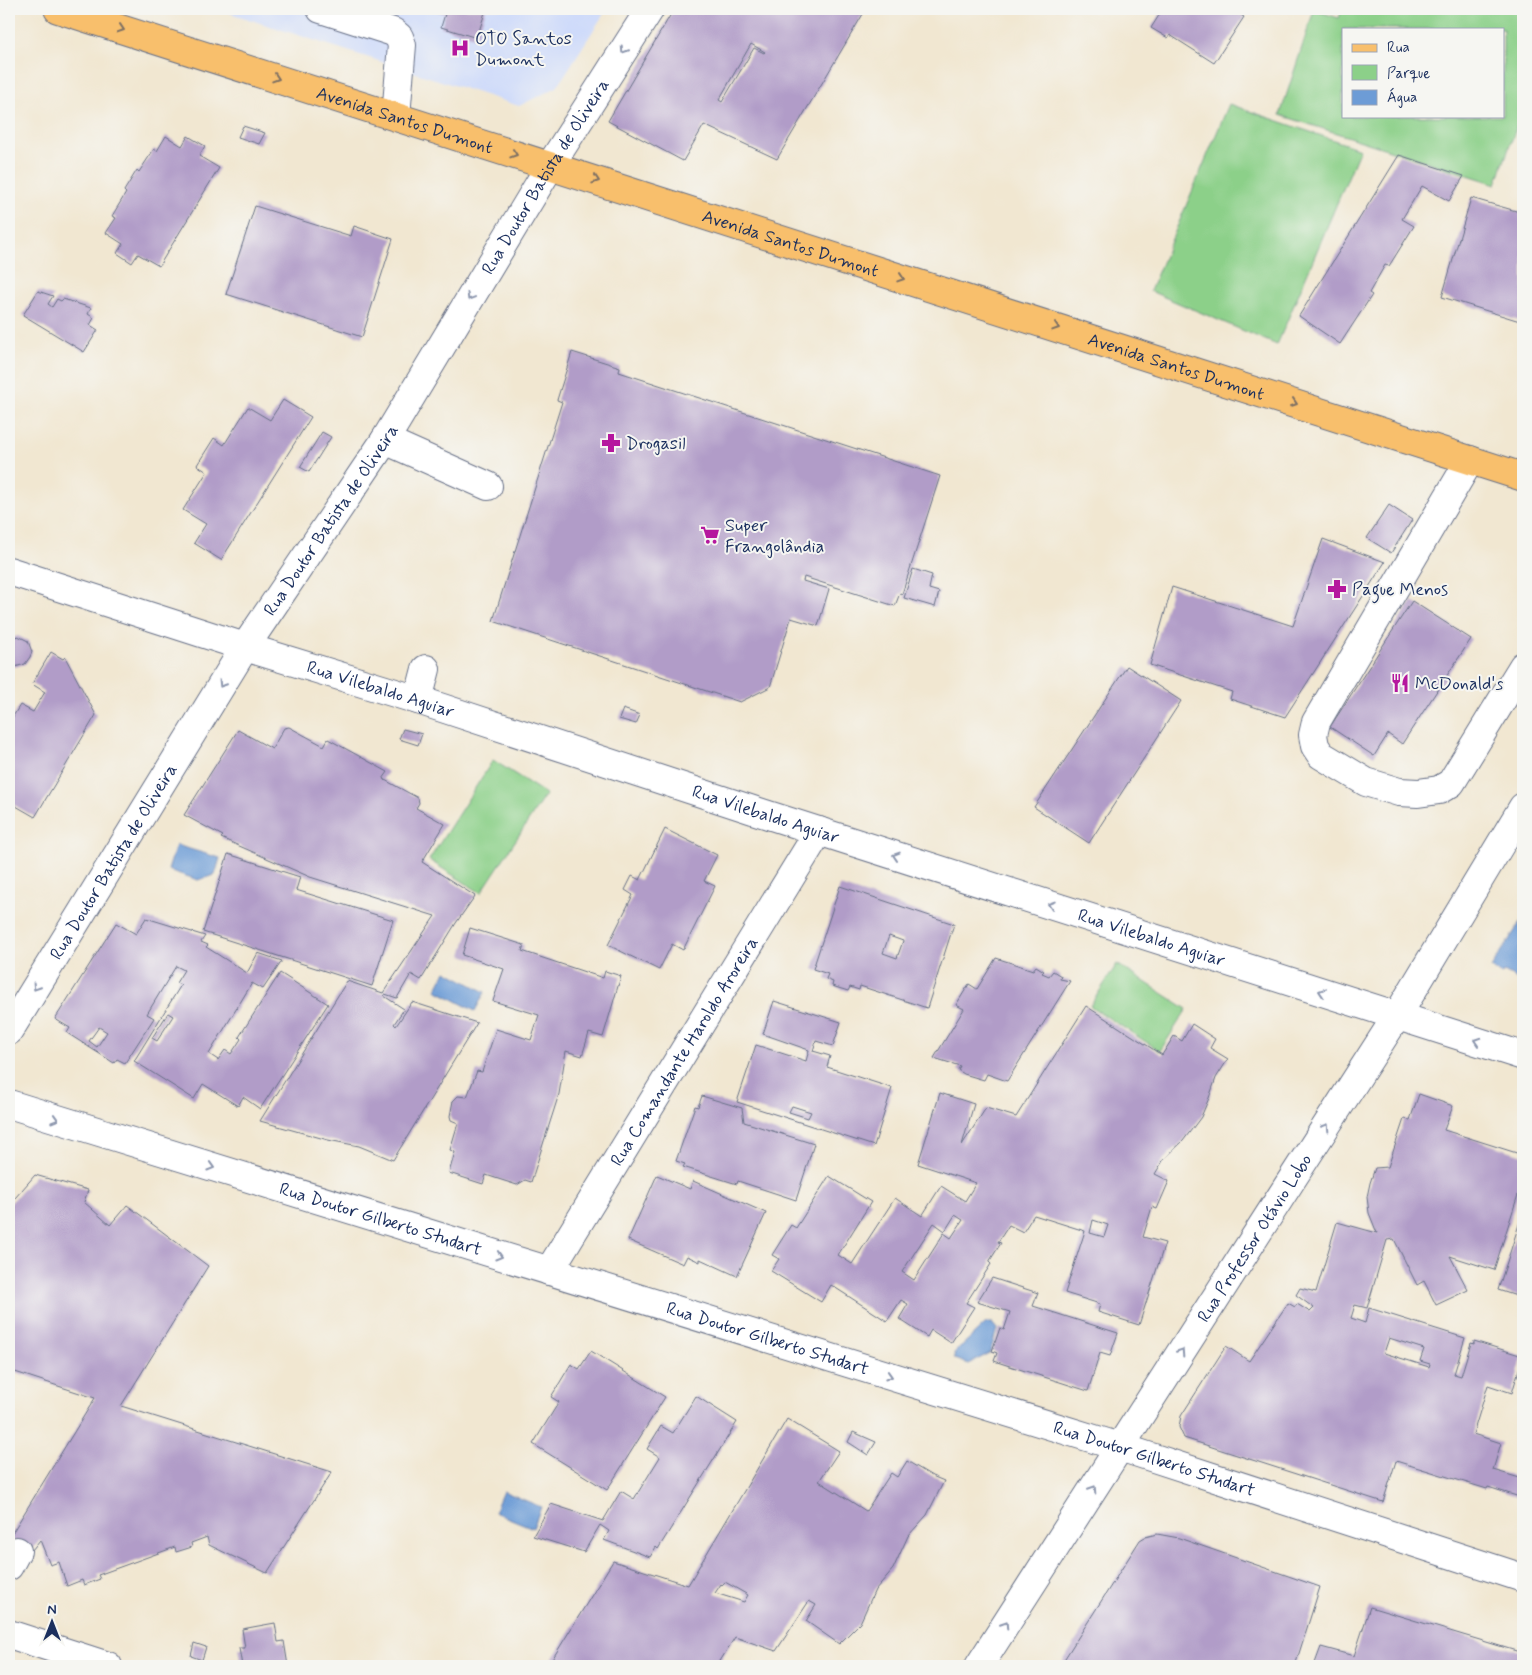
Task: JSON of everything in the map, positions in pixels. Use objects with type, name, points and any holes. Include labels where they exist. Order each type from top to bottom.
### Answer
[{"type":"main road","name":"Avenida Santos Dumont","points":[[58,9],[1523,477]]},
{"type":"street","points":[[321,9],[393,32],[400,37],[402,45],[396,116]]},
{"type":"street","name":"Rua Doutor Batista de Oliveira","points":[[9,1031],[245,648],[385,440],[550,166],[650,9]]},
{"type":"street","points":[[385,440],[488,486]]},
{"type":"street","points":[[1470,460],[1316,722],[1313,736],[1315,746],[1321,756],[1366,782],[1399,792],[1418,793],[1439,790],[1451,783],[1523,666]]},
{"type":"street","name":"Rua Vilebaldo Aguiar","points":[[9,571],[245,648],[418,700],[819,831],[1523,1056]]},
{"type":"street","points":[[418,700],[426,669]]},
{"type":"street","name":"Rua Professor Otávio Lobo","points":[[979,1666],[1397,1016],[1523,807]]},
{"type":"street","name":"Rua Comandante Haroldo Aroreira","points":[[549,1272],[819,831]]},
{"type":"street","name":"Rua Doutor Gilberto Studart","points":[[9,1104],[1120,1448],[1523,1578]]},
{"type":"street","points":[[9,1634],[108,1666]]},
{"type":"shaded area","name":"OTO Santos Dumont","points":[[217,9],[607,9],[557,87],[519,106]]},
{"type":"green space","points":[[1342,9],[1523,9],[1523,109],[1496,184],[1280,115],[1314,10],[1339,18]]},
{"type":"green space","points":[[1229,104],[1360,149],[1277,345],[1150,291]]},
{"type":"green space","points":[[493,760],[546,794],[481,893],[429,860]]},
{"type":"green space","points":[[1117,964],[1187,1009],[1160,1051],[1090,1006]]},
{"type":"water","points":[[176,845],[220,858],[215,875],[198,880],[168,870]]},
{"type":"water","points":[[1523,918],[1523,942],[1519,949],[1523,982],[1504,972],[1502,974],[1491,968]]},
{"type":"water","points":[[446,971],[485,992],[475,1011],[436,990]]},
{"type":"water","points":[[986,1323],[992,1323],[997,1329],[990,1353],[969,1364],[955,1359],[954,1353]]},
{"type":"water","points":[[503,1491],[541,1507],[533,1528],[494,1512]]},
{"type":"building","points":[[431,9],[486,9],[477,38],[441,27],[445,14]]},
{"type":"building","points":[[674,9],[866,9],[777,159],[704,125],[683,161],[608,121]],"holes":[[[751,44],[765,52],[754,48],[722,102],[719,100]]]},
{"type":"building","points":[[1163,9],[1231,9],[1244,17],[1214,63],[1170,35],[1168,38],[1151,28]]},
{"type":"building","points":[[243,126],[265,133],[259,144],[238,137]]},
{"type":"building","points":[[166,136],[182,146],[188,136],[205,146],[199,156],[219,168],[159,266],[138,254],[132,263],[117,253],[123,244],[106,233],[116,218],[112,216],[126,193],[124,191],[137,170],[139,172],[154,149],[157,151]]},
{"type":"building","points":[[1399,155],[1464,176],[1449,201],[1422,186],[1402,219],[1414,226],[1389,266],[1385,265],[1369,293],[1372,295],[1340,344],[1299,316]]},
{"type":"building","points":[[1471,198],[1523,213],[1523,322],[1442,297]]},
{"type":"building","points":[[255,206],[351,236],[354,226],[393,239],[362,337],[226,294]]},
{"type":"building","points":[[38,291],[53,296],[48,304],[52,307],[57,299],[61,301],[63,299],[91,308],[88,314],[94,318],[90,325],[98,330],[84,352],[23,315]]},
{"type":"building","points":[[572,352],[620,367],[619,372],[940,476],[902,594],[900,593],[895,606],[804,577],[803,581],[829,589],[818,626],[791,618],[770,687],[740,702],[493,621],[562,402],[557,400]]},
{"type":"building","points":[[283,400],[311,417],[221,560],[194,543],[206,524],[183,510],[207,472],[197,465],[214,438],[224,445],[248,407],[270,420]]},
{"type":"building","points":[[322,432],[331,437],[309,472],[300,467]]},
{"type":"building","points":[[1389,505],[1412,520],[1391,553],[1367,538]]},
{"type":"building","points":[[1323,539],[1385,562],[1285,717],[1230,699],[1232,692],[1150,665],[1172,587],[1293,626]]},
{"type":"building","points":[[913,569],[932,575],[929,589],[939,592],[935,607],[904,598]]},
{"type":"building","name":"McDonald's","points":[[1412,601],[1471,639],[1402,744],[1388,734],[1374,756],[1330,727]]},
{"type":"building","points":[[18,636],[28,641],[32,652],[25,664],[15,667],[9,664],[9,639]]},
{"type":"building","points":[[51,652],[63,659],[65,657],[96,715],[35,817],[9,802],[9,723],[20,705],[33,712],[45,692],[32,684]]},
{"type":"building","points":[[1127,666],[1181,701],[1089,843],[1034,807]]},
{"type":"building","points":[[623,709],[640,715],[636,724],[619,719]]},
{"type":"building","points":[[289,727],[324,746],[328,739],[388,772],[383,779],[418,798],[419,803],[416,808],[445,824],[422,862],[475,896],[421,980],[411,974],[397,998],[385,994],[384,996],[404,1009],[394,1024],[396,1026],[412,1002],[477,1023],[393,1160],[359,1146],[328,1140],[260,1121],[347,981],[383,993],[435,916],[310,877],[221,838],[223,836],[184,815],[238,730],[272,749],[284,728]]},
{"type":"building","points":[[403,729],[422,734],[418,745],[399,739]]},
{"type":"building","points":[[665,829],[717,855],[704,881],[715,886],[683,950],[672,944],[659,970],[608,945],[633,895],[625,890],[632,876],[640,880]]},
{"type":"building","points":[[228,854],[300,877],[296,890],[393,920],[372,986],[203,932]]},
{"type":"building","points":[[840,886],[954,924],[927,1008],[860,986],[859,990],[850,987],[848,991],[832,986],[833,982],[826,979],[828,974],[813,969]],"holes":[[[889,936],[903,941],[897,958],[883,953]]]},
{"type":"building","points":[[146,918],[205,936],[201,942],[208,945],[206,947],[247,973],[258,953],[282,961],[263,989],[252,983],[209,1054],[218,1060],[225,1050],[231,1054],[241,1039],[239,1037],[280,973],[328,1004],[260,1109],[243,1097],[238,1106],[203,1084],[194,1099],[134,1061],[181,985],[176,983],[184,970],[176,966],[147,1014],[154,1018],[125,1063],[117,1059],[114,1063],[67,1033],[70,1028],[55,1019],[116,923],[136,934]],"holes":[[[168,1013],[173,1016],[157,1041],[152,1038]],[[99,1027],[107,1032],[97,1047],[89,1041]]]},
{"type":"building","points":[[470,928],[524,945],[522,951],[603,978],[605,971],[621,976],[603,1037],[589,1033],[582,1056],[566,1051],[559,1094],[531,1182],[525,1180],[517,1185],[486,1175],[483,1184],[449,1173],[455,1152],[450,1150],[458,1123],[451,1120],[450,1116],[453,1101],[458,1096],[467,1097],[477,1071],[482,1072],[496,1029],[531,1040],[539,1015],[493,1001],[504,969],[462,955]]},
{"type":"building","points":[[1523,942],[1523,972],[1522,972],[1519,949]]},
{"type":"building","points":[[996,958],[1033,970],[1036,966],[1044,971],[1042,973],[1049,976],[1053,971],[1061,976],[1060,979],[1070,981],[1007,1081],[987,1074],[984,1080],[964,1074],[958,1070],[960,1066],[934,1058],[964,1009],[956,1005],[969,984],[977,989]]},
{"type":"building","points":[[774,1001],[841,1022],[833,1046],[816,1041],[813,1051],[830,1056],[827,1067],[892,1088],[874,1146],[737,1102],[756,1045],[806,1061],[809,1050],[763,1034]],"holes":[[[792,1106],[811,1112],[808,1118],[789,1112]]]},
{"type":"building","points":[[1086,1006],[1162,1055],[1174,1036],[1182,1041],[1192,1024],[1215,1039],[1210,1048],[1228,1059],[1216,1078],[1201,1117],[1183,1141],[1164,1159],[1155,1174],[1169,1181],[1157,1209],[1152,1207],[1143,1237],[1165,1243],[1139,1325],[1098,1312],[1100,1304],[1065,1293],[1085,1231],[1034,1215],[1023,1232],[1009,1225],[998,1242],[1001,1243],[989,1262],[991,1264],[966,1303],[974,1307],[951,1343],[931,1330],[927,1337],[899,1319],[908,1304],[901,1300],[887,1321],[831,1285],[821,1302],[771,1271],[779,1259],[772,1255],[791,1225],[796,1228],[829,1176],[871,1202],[838,1255],[852,1264],[895,1198],[922,1216],[941,1186],[965,1201],[976,1183],[918,1164],[940,1093],[974,1104],[962,1145],[986,1108],[1016,1117]],"holes":[[[955,1215],[963,1220],[951,1238],[944,1233],[914,1280],[902,1272],[934,1223],[945,1231]],[[1093,1220],[1108,1225],[1104,1237],[1090,1233]]]},
{"type":"building","points":[[1419,1094],[1453,1106],[1444,1130],[1523,1155],[1523,1179],[1494,1270],[1450,1256],[1468,1290],[1436,1305],[1424,1281],[1417,1285],[1394,1239],[1387,1240],[1367,1308],[1355,1305],[1351,1318],[1365,1323],[1369,1308],[1465,1338],[1454,1374],[1461,1376],[1471,1343],[1474,1344],[1474,1341],[1523,1356],[1512,1393],[1488,1385],[1473,1434],[1501,1443],[1493,1470],[1523,1479],[1523,1498],[1396,1461],[1383,1502],[1184,1438],[1179,1427],[1181,1416],[1226,1346],[1249,1361],[1288,1303],[1295,1307],[1297,1304],[1310,1312],[1314,1308],[1296,1295],[1300,1288],[1316,1292],[1337,1222],[1377,1233],[1369,1213],[1367,1197],[1370,1183],[1375,1168],[1388,1167],[1404,1119],[1410,1120]],"holes":[[[1389,1338],[1424,1349],[1420,1361],[1430,1364],[1429,1367],[1384,1353]]]},
{"type":"building","points":[[702,1096],[742,1108],[744,1122],[814,1144],[796,1200],[738,1181],[737,1184],[683,1167],[685,1164],[676,1161],[695,1106],[698,1107]]},
{"type":"building","points":[[35,1175],[88,1190],[84,1202],[110,1225],[127,1205],[208,1266],[121,1406],[332,1472],[267,1573],[209,1545],[207,1537],[191,1543],[192,1547],[176,1552],[175,1547],[98,1575],[100,1579],[84,1585],[82,1580],[67,1586],[59,1562],[50,1565],[40,1540],[32,1550],[9,1538],[95,1398],[9,1370],[9,1205]]},
{"type":"building","points":[[657,1175],[690,1189],[693,1181],[766,1213],[737,1276],[700,1259],[700,1262],[687,1256],[683,1264],[628,1240]]},
{"type":"building","points":[[1523,1216],[1523,1298],[1498,1290]]},
{"type":"building","points":[[992,1278],[1038,1293],[1033,1306],[1118,1333],[1110,1356],[1100,1353],[1088,1391],[994,1361],[997,1353],[992,1351],[1000,1328],[1004,1330],[1010,1312],[977,1302]]},
{"type":"building","points":[[591,1351],[665,1397],[607,1490],[533,1444],[559,1402],[551,1397],[571,1364],[579,1369]]},
{"type":"building","points":[[696,1396],[737,1422],[658,1549],[656,1547],[650,1557],[604,1540],[609,1531],[600,1525],[584,1552],[533,1536],[551,1504],[603,1521],[621,1491],[634,1499],[660,1457],[647,1449],[661,1426],[673,1433]]},
{"type":"building","points":[[787,1419],[839,1451],[819,1481],[866,1511],[891,1473],[897,1477],[907,1461],[944,1481],[927,1515],[908,1536],[893,1569],[875,1590],[860,1623],[839,1644],[806,1621],[816,1605],[809,1601],[776,1651],[735,1637],[717,1666],[548,1666],[613,1561],[688,1585]],"holes":[[[725,1582],[748,1595],[744,1602],[715,1593],[721,1584]]]},
{"type":"building","points":[[853,1432],[876,1442],[868,1455],[848,1442]]},
{"type":"building","points":[[1157,1534],[1179,1538],[1320,1587],[1295,1666],[1060,1666],[1140,1540]]},
{"type":"building","points":[[1370,1607],[1523,1653],[1523,1666],[1314,1666],[1321,1647],[1354,1656]]},
{"type":"building","points":[[275,1623],[278,1642],[284,1641],[288,1666],[242,1666],[239,1648],[245,1648],[242,1629]]},
{"type":"building","points":[[194,1643],[206,1647],[202,1660],[191,1656]]},
{"type":"place","name":"OTO Santos Dumont","points":[[460,48]]},
{"type":"place","name":"Drogasil","points":[[611,443]]},
{"type":"place","name":"Super Frangolândia","points":[[710,535]]},
{"type":"place","name":"Pague Menos","points":[[1337,589]]},
{"type":"place","name":"McDonald's","points":[[1400,683]]}]
